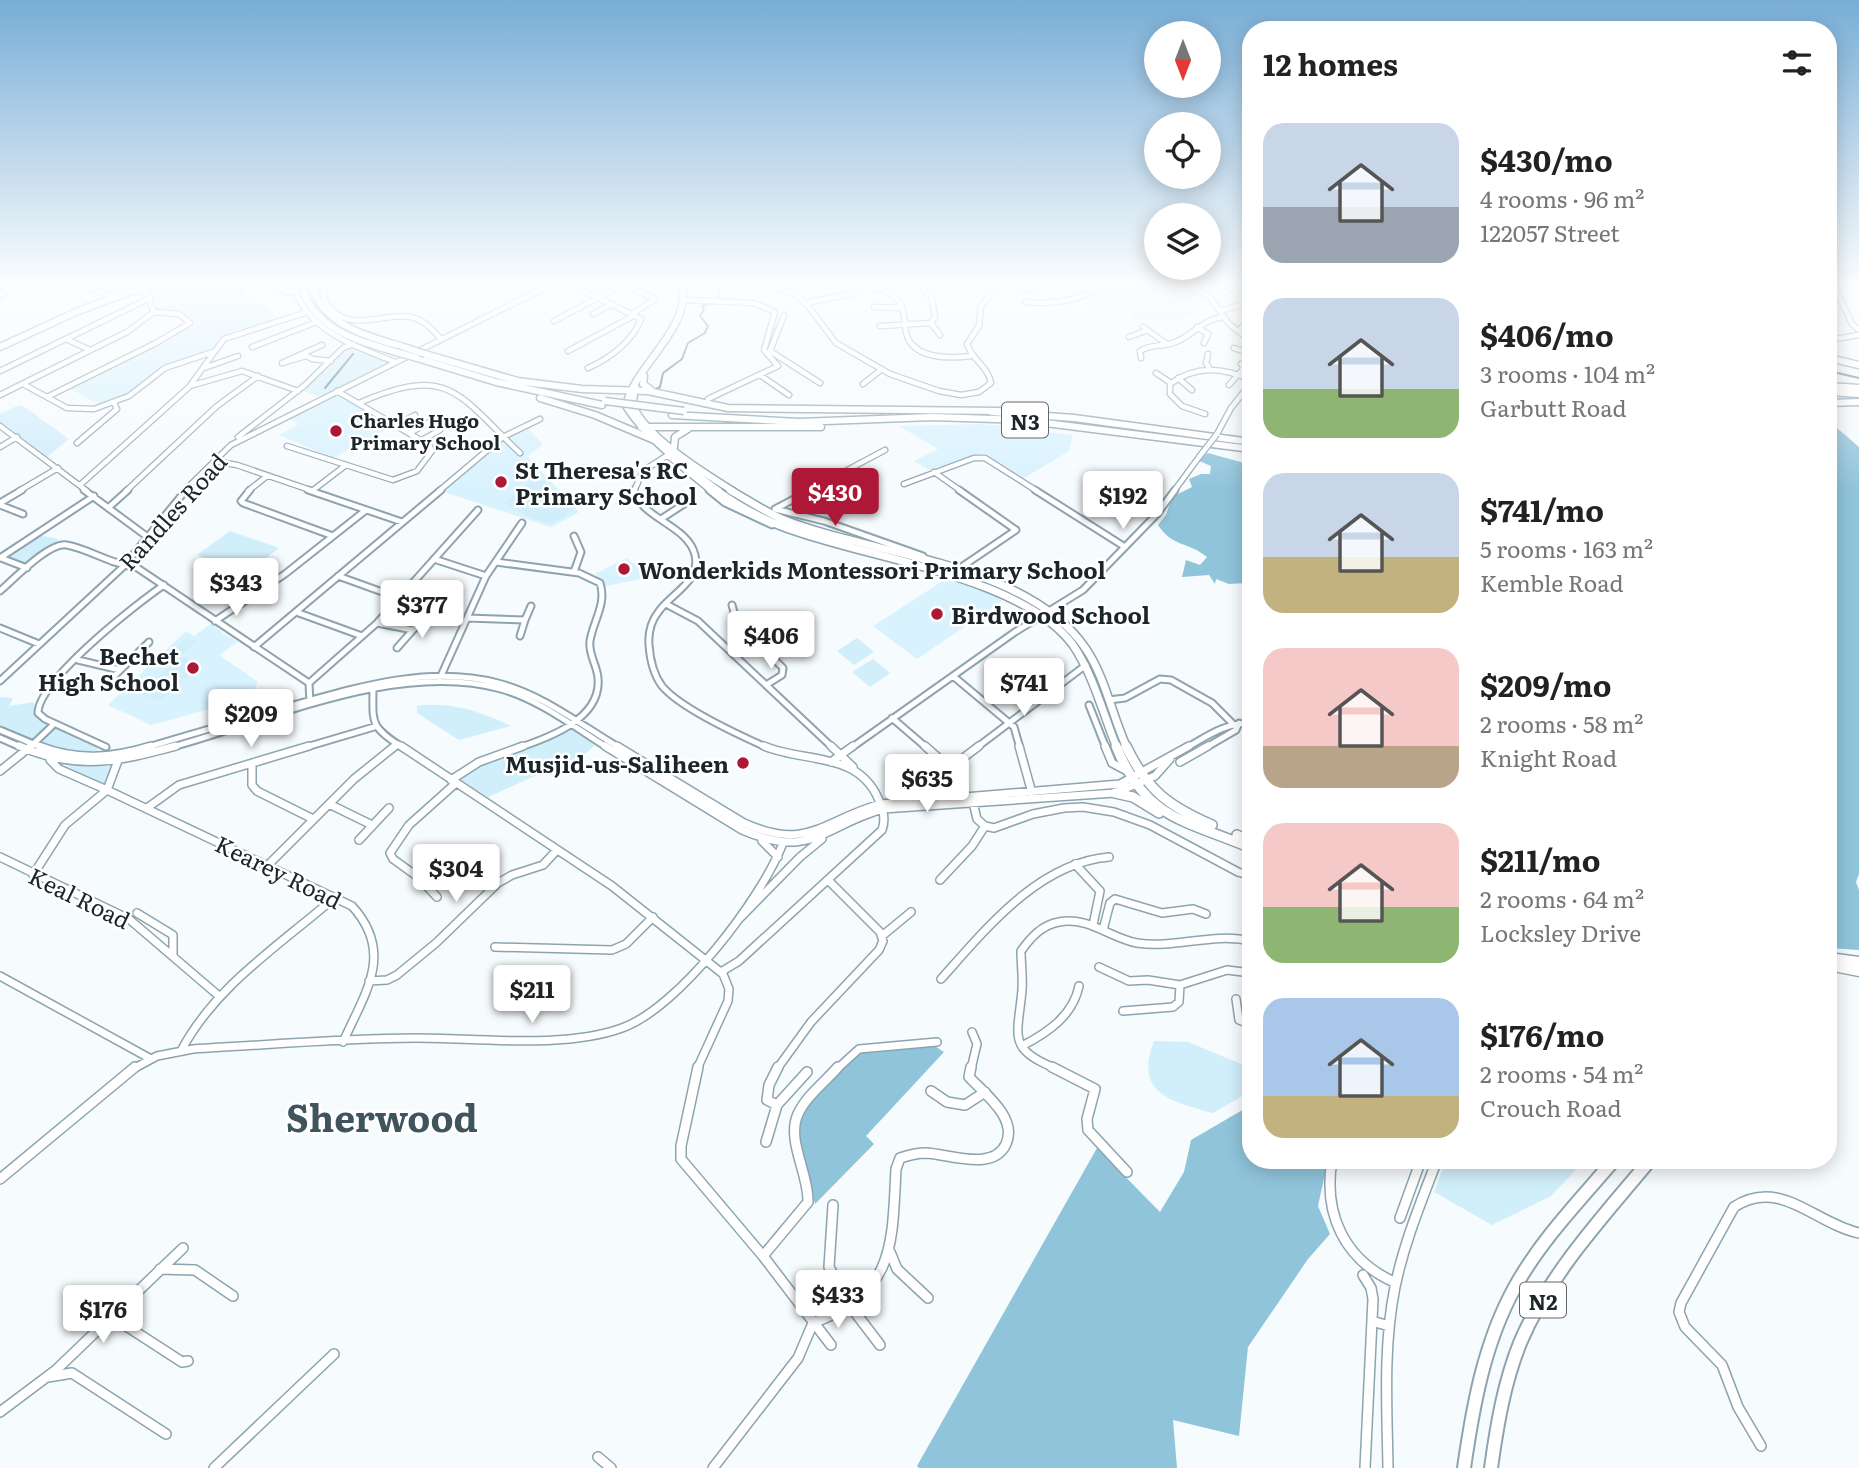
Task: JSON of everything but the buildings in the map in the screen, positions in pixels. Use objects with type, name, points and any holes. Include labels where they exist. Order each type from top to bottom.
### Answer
[{"type":"highway","name":"N3","points":[[401,354],[496,382],[672,415],[799,422],[910,418],[1022,420],[1138,435],[1185,445],[1242,450]]},
{"type":"highway","name":"N3","points":[[424,354],[603,403],[794,417],[949,411],[1010,413],[1242,441]]},
{"type":"highway","points":[[1837,361],[1859,367]]},
{"type":"highway","points":[[1837,366],[1859,367]]},
{"type":"highway","points":[[644,374],[642,382],[645,387],[728,408],[851,411],[978,409],[1010,413]]},
{"type":"highway","points":[[517,381],[582,390],[666,394]]},
{"type":"highway","points":[[496,382],[503,387],[595,415],[659,442]]},
{"type":"highway","points":[[1837,386],[1859,387]]},
{"type":"highway","points":[[1837,393],[1859,394]]},
{"type":"highway","points":[[1837,402],[1859,402]]},
{"type":"highway","points":[[641,427],[804,428],[910,418]]},
{"type":"highway","points":[[672,451],[675,437],[689,428]]},
{"type":"highway","points":[[1837,961],[1859,960]]},
{"type":"highway","points":[[1837,963],[1859,970]]},
{"type":"highway","name":"N2","points":[[1464,1468],[1481,1375],[1492,1338],[1510,1296],[1551,1234],[1606,1169]]},
{"type":"highway","name":"N2","points":[[1491,1468],[1503,1394],[1528,1326],[1550,1287],[1643,1169]]},
{"type":"main road","points":[[657,354],[632,391],[626,406],[641,427],[749,504],[814,533],[991,588],[1047,614],[1065,634],[1086,665],[1136,778],[1158,807],[1242,844]]},
{"type":"main road","points":[[644,374],[660,354]]},
{"type":"main road","points":[[632,391],[634,407],[672,451],[728,499],[781,526],[963,571],[1007,586],[1074,632],[1091,655],[1136,778],[1175,808],[1242,838]]},
{"type":"main road","points":[[1115,793],[1133,797],[1171,818],[1218,833],[1242,848]]},
{"type":"street","points":[[0,371],[36,354]]},
{"type":"street","points":[[0,395],[83,354]]},
{"type":"street","points":[[47,397],[135,354]]},
{"type":"street","points":[[23,384],[75,409],[94,409],[134,393],[164,368],[207,354]]},
{"type":"street","points":[[80,485],[189,387],[213,354]]},
{"type":"street","points":[[308,354],[305,355],[312,359],[331,361]]},
{"type":"street","name":"Randles Road","points":[[0,681],[124,566],[149,538],[172,505],[225,449],[298,391],[338,354]]},
{"type":"street","points":[[375,354],[395,362]]},
{"type":"street","points":[[248,433],[412,354]]},
{"type":"street","points":[[588,368],[603,362],[611,354]]},
{"type":"street","points":[[708,399],[779,365],[768,354]]},
{"type":"street","points":[[774,354],[820,383]]},
{"type":"street","points":[[855,354],[882,369],[929,389],[966,396],[984,391],[992,380],[989,372],[971,356],[946,358],[931,354]]},
{"type":"street","points":[[1140,354],[1141,358]]},
{"type":"street","points":[[1208,354],[1206,363],[1209,368]]},
{"type":"street","points":[[202,368],[238,356]]},
{"type":"street","points":[[1205,414],[1176,402],[1170,394],[1171,383],[1209,368],[1224,369],[1242,376]]},
{"type":"street","points":[[863,384],[882,369]]},
{"type":"street","points":[[1229,385],[1242,370]]},
{"type":"street","points":[[189,387],[238,371],[298,391]]},
{"type":"street","points":[[1156,373],[1171,383]]},
{"type":"street","points":[[414,375],[416,383]]},
{"type":"street","points":[[760,375],[789,395]]},
{"type":"street","points":[[108,508],[217,406],[258,376]]},
{"type":"street","points":[[1178,378],[1192,390]]},
{"type":"street","points":[[359,403],[390,389],[416,383],[439,384],[454,391],[520,453]]},
{"type":"street","points":[[287,446],[388,479],[402,479],[429,459],[431,448],[422,440],[337,391]]},
{"type":"street","points":[[831,762],[953,676],[1083,590],[1160,510],[1226,422],[1231,408],[1242,394]]},
{"type":"street","points":[[77,443],[117,409],[114,403]]},
{"type":"street","points":[[397,425],[415,415]]},
{"type":"street","points":[[254,647],[503,437],[540,419]]},
{"type":"street","points":[[410,433],[429,422]]},
{"type":"street","points":[[0,426],[149,538]]},
{"type":"street","points":[[422,440],[440,430]]},
{"type":"street","points":[[0,447],[17,437]]},
{"type":"street","points":[[885,450],[775,509],[824,521],[963,571],[1016,530],[934,472]]},
{"type":"street","points":[[672,451],[644,470],[634,486],[636,497],[691,547],[696,560],[689,581],[652,619],[646,638],[652,665],[664,688],[770,749],[854,769]]},
{"type":"street","points":[[904,484],[934,472],[985,458],[1125,547]]},
{"type":"street","points":[[214,461],[237,465],[402,523]]},
{"type":"street","points":[[312,491],[346,465]]},
{"type":"street","points":[[0,504],[58,468]]},
{"type":"street","points":[[267,476],[244,494],[241,501],[243,503],[333,536]]},
{"type":"street","points":[[1124,487],[1160,510]]},
{"type":"street","points":[[0,558],[94,496]]},
{"type":"street","points":[[661,519],[684,503]]},
{"type":"street","points":[[0,504],[23,514]]},
{"type":"street","points":[[215,621],[285,574],[366,510]]},
{"type":"street","points":[[309,683],[377,623],[478,510]]},
{"type":"street","points":[[814,533],[824,521]]},
{"type":"street","points":[[440,678],[486,576],[522,523]]},
{"type":"street","points":[[574,536],[581,552],[574,572]]},
{"type":"street","points":[[0,591],[51,548],[62,544],[116,565],[136,567],[309,683]]},
{"type":"street","points":[[0,558],[27,568]]},
{"type":"street","points":[[434,559],[486,576]]},
{"type":"street","points":[[437,897],[418,877],[393,859],[390,853],[393,845],[454,781],[476,763],[537,741],[572,722],[586,710],[597,690],[598,673],[590,650],[590,641],[603,592],[600,583],[594,578],[574,572],[496,562]]},
{"type":"street","points":[[338,576],[399,598]]},
{"type":"street","points":[[106,747],[67,729],[51,726],[38,713],[39,700],[143,598],[164,585]]},
{"type":"street","points":[[666,604],[698,621],[841,754],[867,781],[882,806],[886,822],[830,881],[738,961],[721,972]]},
{"type":"street","points":[[732,605],[733,613],[747,635],[783,668],[782,675],[766,685]]},
{"type":"street","points":[[520,636],[531,606]]},
{"type":"street","points":[[296,612],[362,636]]},
{"type":"street","points":[[397,648],[427,614]]},
{"type":"street","points":[[467,618],[525,620]]},
{"type":"street","points":[[377,623],[413,630]]},
{"type":"street","points":[[0,628],[39,643]]},
{"type":"street","points":[[107,683],[149,642]]},
{"type":"street","points":[[78,660],[120,670]]},
{"type":"street","points":[[950,768],[1086,665]]},
{"type":"street","points":[[1073,676],[1085,675],[1093,681]]},
{"type":"street","points":[[953,676],[1010,723],[1016,734],[1032,795]]},
{"type":"street","points":[[0,730],[50,760],[83,764],[119,757],[373,686],[440,678],[478,683],[530,700],[764,834],[784,841]]},
{"type":"street","points":[[1109,699],[1124,698],[1158,680],[1173,678],[1242,723]]},
{"type":"street","points":[[309,683],[310,703]]},
{"type":"street","points":[[373,686],[374,727]]},
{"type":"street","points":[[1089,705],[1114,765],[1136,778]]},
{"type":"street","points":[[892,718],[950,768],[957,800]]},
{"type":"street","points":[[1032,795],[1109,786],[1161,771],[1171,758],[1221,727],[1242,723]]},
{"type":"street","points":[[1180,762],[1236,730],[1242,723]]},
{"type":"street","points":[[0,771],[30,748],[51,726]]},
{"type":"street","points":[[374,727],[653,916],[721,972],[729,989],[728,1001],[697,1069],[680,1154],[831,1345]]},
{"type":"street","points":[[147,808],[178,785],[374,727]]},
{"type":"street","points":[[0,738],[75,758],[119,757]]},
{"type":"street","points":[[267,866],[364,770],[398,744]]},
{"type":"street","points":[[33,875],[65,825],[107,790],[119,757]]},
{"type":"street","name":"Kearey Road","points":[[50,760],[59,769],[352,906],[363,915],[372,929],[376,951],[369,981],[343,1042]]},
{"type":"street","points":[[251,763],[252,785],[257,791],[313,819]]},
{"type":"street","points":[[799,840],[858,811],[882,806],[1032,795],[1115,793],[1136,778]]},
{"type":"street","points":[[674,784],[762,841],[778,857]]},
{"type":"street","points":[[972,799],[977,819],[985,826],[994,828],[1033,814],[1064,808],[1107,810],[1150,825],[1242,873]]},
{"type":"street","points":[[329,804],[372,825]]},
{"type":"street","points":[[734,923],[800,857],[853,818],[882,806]]},
{"type":"street","points":[[359,840],[389,808]]},
{"type":"street","points":[[940,880],[978,838],[985,826]]},
{"type":"street","points":[[762,841],[799,840],[832,832]]},
{"type":"street","points":[[799,840],[800,857]]},
{"type":"street","points":[[0,1180],[114,1082],[151,1059],[181,1051],[413,1038],[554,1039],[611,1031],[635,1022],[664,1004],[686,983],[734,923],[778,857],[784,841]]},
{"type":"street","points":[[369,981],[390,979],[397,975],[436,943],[498,883],[512,875],[543,865],[557,850]]},
{"type":"street","name":"Keal Road","points":[[0,857],[129,919],[219,996]]},
{"type":"street","points":[[941,979],[984,931],[1022,895],[1075,864],[1092,857],[1109,857]]},
{"type":"street","points":[[1075,864],[1100,891],[1093,925]]},
{"type":"street","points":[[1238,872],[1242,875]]},
{"type":"street","points":[[830,881],[882,936]]},
{"type":"street","points":[[181,1051],[219,996],[334,898]]},
{"type":"street","points":[[1103,930],[1110,903],[1115,899],[1161,914],[1193,909],[1206,914]]},
{"type":"street","points":[[777,1105],[767,1100],[766,1094],[776,1072],[807,1026],[879,950],[882,936],[911,912]]},
{"type":"street","points":[[137,914],[173,935],[173,955]]},
{"type":"street","points":[[495,947],[612,950],[626,944],[653,916]]},
{"type":"street","points":[[1127,1172],[1088,1130],[1086,1121],[1096,1095],[1095,1089],[1086,1082],[1028,1056],[1022,1046],[1016,1024],[1022,990],[1021,951],[1035,934],[1053,923],[1069,920],[1093,925],[1142,944],[1222,936],[1242,939]]},
{"type":"street","points":[[1099,967],[1129,981],[1148,980],[1180,985],[1221,971],[1242,972]]},
{"type":"street","points":[[0,976],[151,1059]]},
{"type":"street","points":[[1123,1011],[1173,1007],[1179,1002],[1180,985]]},
{"type":"street","points":[[1022,1046],[1043,1034],[1074,1005],[1079,996],[1079,986]]},
{"type":"street","points":[[1236,999],[1239,1020],[1242,1021]]},
{"type":"street","points":[[713,1468],[798,1358],[813,1323],[850,1307],[871,1292],[881,1275],[889,1251],[895,1220],[896,1168],[900,1158],[924,1151],[983,1160],[995,1157],[1005,1147],[1008,1136],[1004,1119],[985,1092],[969,1076],[977,1044],[972,1032]]},
{"type":"street","points":[[763,1256],[808,1202],[807,1175],[795,1132],[799,1113],[808,1101],[849,1056],[859,1049],[937,1042]]},
{"type":"street","points":[[766,1142],[777,1105],[807,1072]]},
{"type":"street","points":[[931,1091],[947,1102],[965,1105],[985,1092]]},
{"type":"street","points":[[1330,1169],[1327,1188],[1334,1223],[1368,1264],[1381,1276],[1396,1283]]},
{"type":"street","points":[[1400,1218],[1418,1169]]},
{"type":"street","points":[[1388,1468],[1389,1326],[1396,1283],[1433,1171],[1430,1169]]},
{"type":"street","points":[[1761,1446],[1738,1407],[1722,1365],[1685,1327],[1679,1312],[1681,1303],[1734,1207],[1746,1199],[1759,1196],[1782,1199],[1800,1206],[1836,1228],[1859,1233]]},
{"type":"street","points":[[834,1205],[828,1261],[850,1307],[880,1345]]},
{"type":"street","points":[[0,1412],[48,1377],[183,1248]]},
{"type":"street","points":[[889,1251],[897,1269],[928,1298]]},
{"type":"street","points":[[160,1269],[195,1270],[233,1296]]},
{"type":"street","points":[[1363,1275],[1372,1292],[1365,1468]]},
{"type":"street","points":[[111,1316],[182,1362],[188,1361]]},
{"type":"street","points":[[1372,1321],[1389,1326]]},
{"type":"street","points":[[214,1468],[334,1354]]},
{"type":"street","points":[[48,1377],[72,1373],[166,1434]]},
{"type":"street","points":[[598,1457],[611,1468]]},
{"type":"shaded area","points":[[137,354],[199,354],[162,367],[129,394],[109,404],[95,402],[69,388]]},
{"type":"shaded area","points":[[342,354],[367,354],[389,363],[321,397],[301,390]]},
{"type":"shaded area","name":"Charles Hugo Primary School","points":[[339,395],[393,426],[333,458],[279,435],[299,424],[288,419]]},
{"type":"shaded area","points":[[19,405],[69,439],[47,457],[0,423],[0,414]]},
{"type":"shaded area","points":[[899,426],[1016,426],[1073,435],[1069,451],[1024,478],[983,453],[929,470],[914,461],[938,449]]},
{"type":"shaded area","points":[[1837,428],[1859,447],[1859,874],[1856,882],[1859,890],[1859,950],[1837,949]]},
{"type":"shaded area","name":"St Theresa's RC Primary School","points":[[529,429],[543,445],[527,456],[579,512],[551,527],[441,491],[502,440]]},
{"type":"shaded area","points":[[1208,453],[1242,462],[1242,583],[1229,584],[1216,579],[1215,584],[1209,575],[1182,577],[1186,560],[1200,565],[1207,557],[1175,541],[1158,525],[1166,515],[1172,497],[1192,487],[1189,479],[1210,474],[1211,466],[1197,460]]},
{"type":"shaded area","points":[[538,476],[574,510],[551,524],[531,518],[504,503]]},
{"type":"shaded area","points":[[1113,485],[1134,498],[1124,508],[1121,506],[1113,511],[1097,501]]},
{"type":"shaded area","points":[[230,531],[279,548],[247,573],[197,555]]},
{"type":"shaded area","points":[[39,535],[59,539],[27,566],[6,557]]},
{"type":"shaded area","name":"Wonderkids Montessori Primary School","points":[[627,558],[633,563],[643,563],[640,579],[606,586],[595,574]]},
{"type":"shaded area","name":"Birdwood School","points":[[946,579],[1002,597],[999,599],[1002,601],[917,659],[873,626]]},
{"type":"shaded area","name":"Bechet High School","points":[[212,623],[238,642],[219,655],[258,682],[250,698],[151,725],[108,705],[186,631],[194,636]]},
{"type":"shaded area","points":[[857,638],[874,652],[854,665],[837,651]]},
{"type":"shaded area","points":[[186,639],[196,641],[180,657],[201,663],[161,701],[139,694],[178,659],[168,655]]},
{"type":"shaded area","points":[[873,659],[890,673],[870,687],[852,672]]},
{"type":"shaded area","points":[[0,697],[13,698],[9,706],[34,702],[34,714],[39,719],[97,745],[98,752],[113,747],[102,753],[88,755],[57,749],[25,737],[0,725]]},
{"type":"shaded area","points":[[417,706],[454,706],[489,716],[511,726],[459,740],[417,713]]},
{"type":"shaded area","points":[[569,728],[595,745],[557,779],[544,772],[488,797],[459,778],[482,764],[545,741]]},
{"type":"shaded area","points":[[57,766],[110,766],[112,769],[106,786]]},
{"type":"shaded area","points":[[1154,1041],[1188,1042],[1242,1064],[1242,1096],[1213,1113],[1184,1105],[1161,1093],[1153,1084],[1149,1073],[1149,1059]]},
{"type":"shaded area","points":[[933,1045],[944,1052],[866,1136],[874,1144],[815,1204],[796,1126],[798,1118],[845,1064],[861,1051]]},
{"type":"shaded area","points":[[1242,1110],[1242,1169],[1326,1169],[1318,1206],[1330,1234],[1308,1259],[1248,1347],[1239,1436],[1173,1420],[1177,1468],[919,1468],[917,1466],[1097,1148],[1160,1212],[1184,1172],[1191,1140]]},
{"type":"shaded area","points":[[1443,1169],[1576,1169],[1551,1196],[1492,1225],[1434,1192]]},
{"type":"waterway","points":[[325,388],[353,354]]},
{"type":"waterway","points":[[656,389],[660,387],[663,373],[682,359],[684,354]]},
{"type":"waterway","points":[[1837,373],[1859,378]]},
{"type":"place","name":"Charles Hugo Primary School","points":[[336,431]]},
{"type":"place","name":"St Theresa's RC Primary School","points":[[501,482]]},
{"type":"place","name":"Wonderkids Montessori Primary School","points":[[624,569]]},
{"type":"place","name":"Birdwood School","points":[[937,614]]},
{"type":"place","name":"Bechet High School","points":[[193,668]]},
{"type":"place","name":"Musjid-us-Saliheen","points":[[743,763]]},
{"type":"district","name":"Sherwood","points":[[382,1115]]}]
